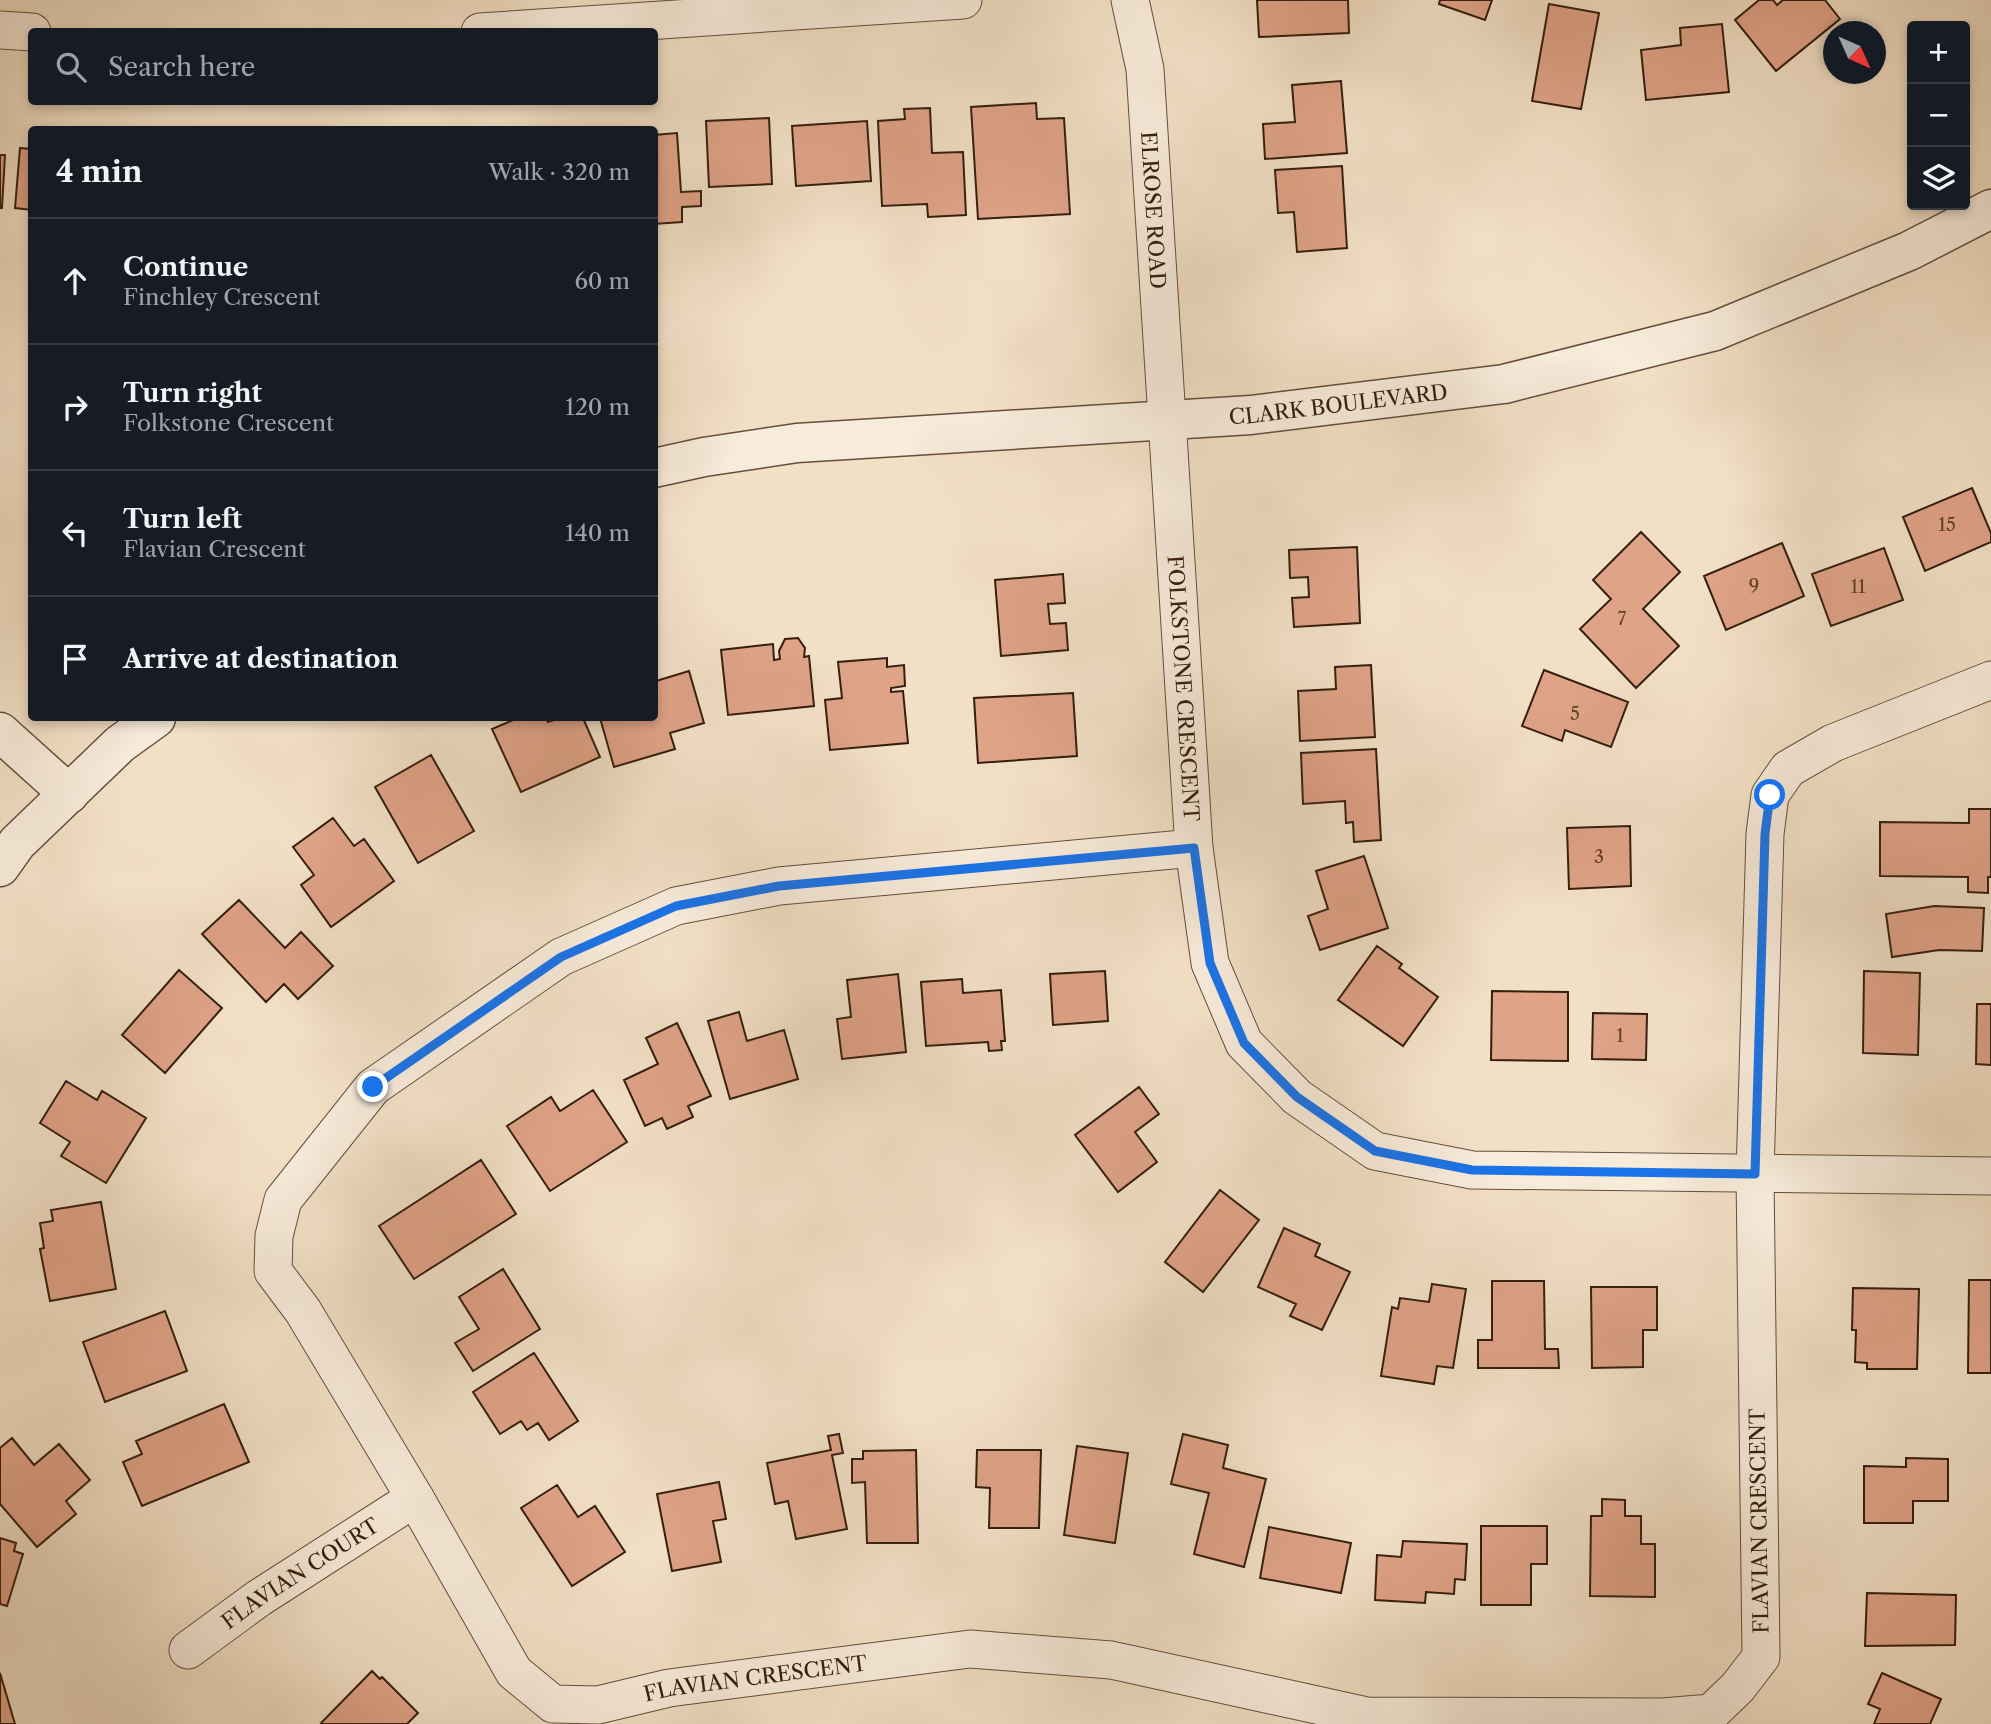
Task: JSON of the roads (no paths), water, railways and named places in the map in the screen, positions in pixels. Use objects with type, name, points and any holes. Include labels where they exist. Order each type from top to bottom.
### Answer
[{"type":"street","points":[[540,28],[963,0]]},
{"type":"street","name":"ELROSE ROAD","points":[[1130,0],[1145,69],[1166,419]]},
{"type":"street","points":[[0,30],[28,32]]},
{"type":"street","name":"CLARK BOULEVARD","points":[[658,467],[704,457],[797,443],[1251,415],[1504,384],[1715,331],[1909,251],[1991,209]]},
{"type":"street","name":"FOLKSTONE CRESCENT","points":[[1166,419],[1194,848],[1210,963],[1244,1043],[1297,1097],[1375,1151],[1472,1170],[1991,1176]]},
{"type":"street","name":"FLAVIAN CRESCENT","points":[[1194,848],[779,886],[676,906],[561,957],[373,1087],[283,1200],[274,1236],[273,1270],[303,1311],[415,1498],[514,1672],[553,1704],[598,1705],[669,1688],[970,1649],[1111,1660],[1367,1716],[1662,1717],[1712,1713],[1738,1687],[1761,1657],[1755,1174],[1765,834],[1770,795],[1788,769],[1833,743],[1991,680]]},
{"type":"street","points":[[0,867],[17,844],[120,744],[152,721]]},
{"type":"street","points":[[0,732],[69,794]]},
{"type":"street","name":"FLAVIAN COURT","points":[[188,1650],[259,1598],[415,1498]]}]
